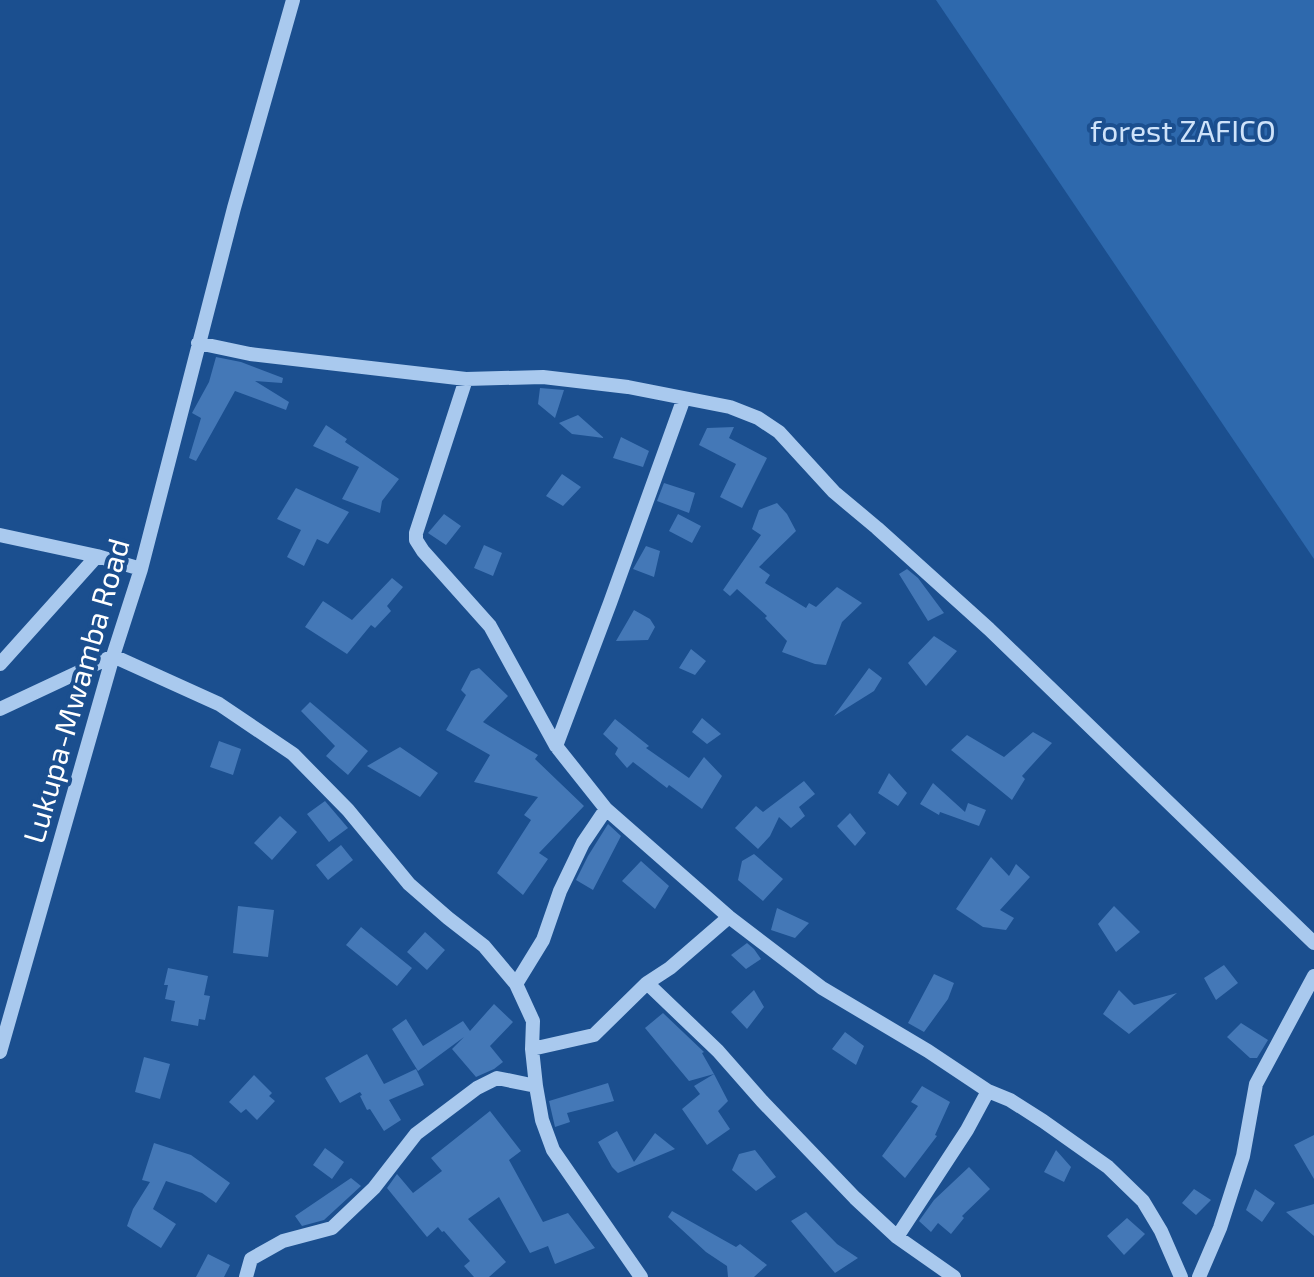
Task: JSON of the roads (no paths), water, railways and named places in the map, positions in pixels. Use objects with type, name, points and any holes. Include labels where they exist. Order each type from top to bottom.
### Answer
[{"type":"street","name":"Lukupa-Mwamba Road","points":[[0,1052],[113,656],[141,569],[234,208],[293,0]]},
{"type":"street","points":[[198,343],[250,354],[466,379],[543,377],[628,387],[730,407],[758,418],[779,432],[834,492],[989,629],[1314,943]]},
{"type":"street","points":[[466,379],[416,540],[490,626],[556,746],[606,809],[729,917],[822,988],[988,1091],[1010,1100],[1108,1167],[1143,1201],[1161,1231],[1181,1277]]},
{"type":"street","points":[[556,746],[684,398]]},
{"type":"street","points":[[0,535],[141,569]]},
{"type":"street","points":[[0,664],[97,556]]},
{"type":"street","points":[[0,709],[113,656],[219,704],[293,754],[348,810],[409,884],[484,946],[516,984],[533,1021],[536,1086],[542,1120],[553,1150],[641,1277]]},
{"type":"street","points":[[516,984],[543,940],[560,891],[583,843],[606,809]]},
{"type":"street","points":[[532,1049],[594,1035],[647,983],[670,968],[729,917]]},
{"type":"street","points":[[1199,1277],[1220,1228],[1243,1156],[1256,1084],[1314,976]]},
{"type":"street","points":[[647,983],[718,1051],[855,1198],[897,1237],[954,1277]]},
{"type":"street","points":[[246,1277],[251,1259],[283,1241],[332,1228],[374,1188],[416,1134],[477,1088],[497,1078],[536,1086]]},
{"type":"street","points":[[897,1237],[967,1130],[988,1091]]},
{"type":"park label","name":"forest ZAFICO","points":[[1183,132]]}]
